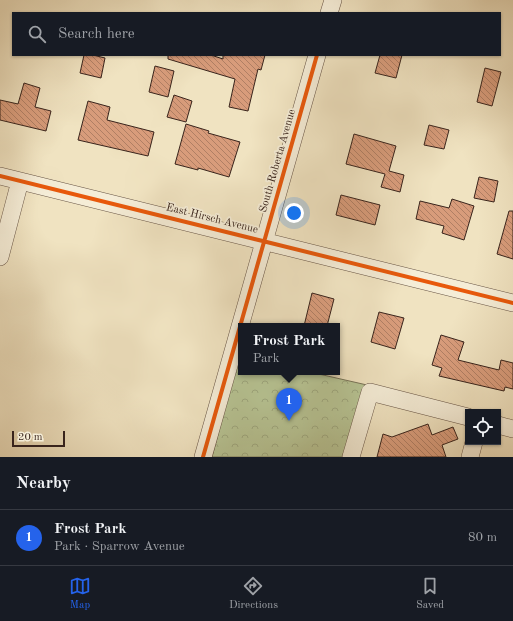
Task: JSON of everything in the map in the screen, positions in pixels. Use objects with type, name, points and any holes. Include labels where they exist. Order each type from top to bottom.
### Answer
[{"type":"street","points":[[329,12],[333,0]]},
{"type":"street","name":"South Roberta Avenue","points":[[241,323],[317,56]]},
{"type":"street","name":"East Hirsch Avenue","points":[[0,176],[513,303]]},
{"type":"street","points":[[0,257],[20,181]]},
{"type":"street","name":"South Roberta Avenue","points":[[203,457],[238,334]]},
{"type":"street","points":[[351,457],[370,392],[465,416]]},
{"type":"street","points":[[501,426],[513,429]]},
{"type":"street","points":[[470,457],[473,445]]},
{"type":"green space","points":[[238,359],[238,375],[323,375],[367,385],[346,457],[212,457]]},
{"type":"building","points":[[84,56],[97,56],[105,58],[101,78],[80,73]]},
{"type":"building","points":[[168,56],[214,56],[223,59],[223,56],[265,56],[261,70],[258,69],[248,111],[229,107],[235,79],[168,59]]},
{"type":"building","points":[[380,56],[402,56],[396,78],[375,73]]},
{"type":"building","points":[[155,66],[174,71],[168,97],[149,92]]},
{"type":"building","points":[[485,68],[501,72],[492,106],[477,102]]},
{"type":"building","points":[[24,83],[40,88],[35,107],[51,111],[46,131],[0,120],[0,100],[18,104]]},
{"type":"building","points":[[174,95],[192,101],[186,122],[167,117]]},
{"type":"building","points":[[88,101],[110,107],[107,120],[154,132],[148,156],[78,140]]},
{"type":"building","points":[[186,124],[209,131],[208,133],[240,142],[229,177],[198,168],[198,170],[175,164]]},
{"type":"building","points":[[429,125],[449,130],[444,149],[424,145]]},
{"type":"building","points":[[354,134],[396,146],[389,171],[404,175],[400,192],[381,187],[385,174],[346,164]]},
{"type":"building","points":[[479,177],[498,181],[494,202],[474,198]]},
{"type":"building","points":[[341,195],[380,205],[375,225],[336,215]]},
{"type":"building","points":[[452,199],[474,206],[464,240],[442,233],[444,226],[416,219],[420,201],[449,208]]},
{"type":"building","points":[[509,211],[513,211],[513,259],[497,254]]},
{"type":"building","points":[[312,293],[334,299],[328,323],[305,323]]},
{"type":"building","points":[[379,312],[404,318],[395,349],[371,342]]},
{"type":"building","points":[[441,335],[464,342],[458,360],[499,370],[501,360],[513,363],[513,389],[505,387],[504,391],[439,376],[442,368],[432,365]]},
{"type":"building","points":[[428,424],[432,435],[453,427],[458,439],[442,445],[446,457],[377,457],[383,434],[392,437]]},
{"type":"cycle path","points":[[241,323],[317,56]]},
{"type":"cycle path","points":[[0,176],[513,303]]},
{"type":"cycle path","points":[[203,457],[238,334]]},
{"type":"place","name":"Frost Park","points":[[289,421]]}]
